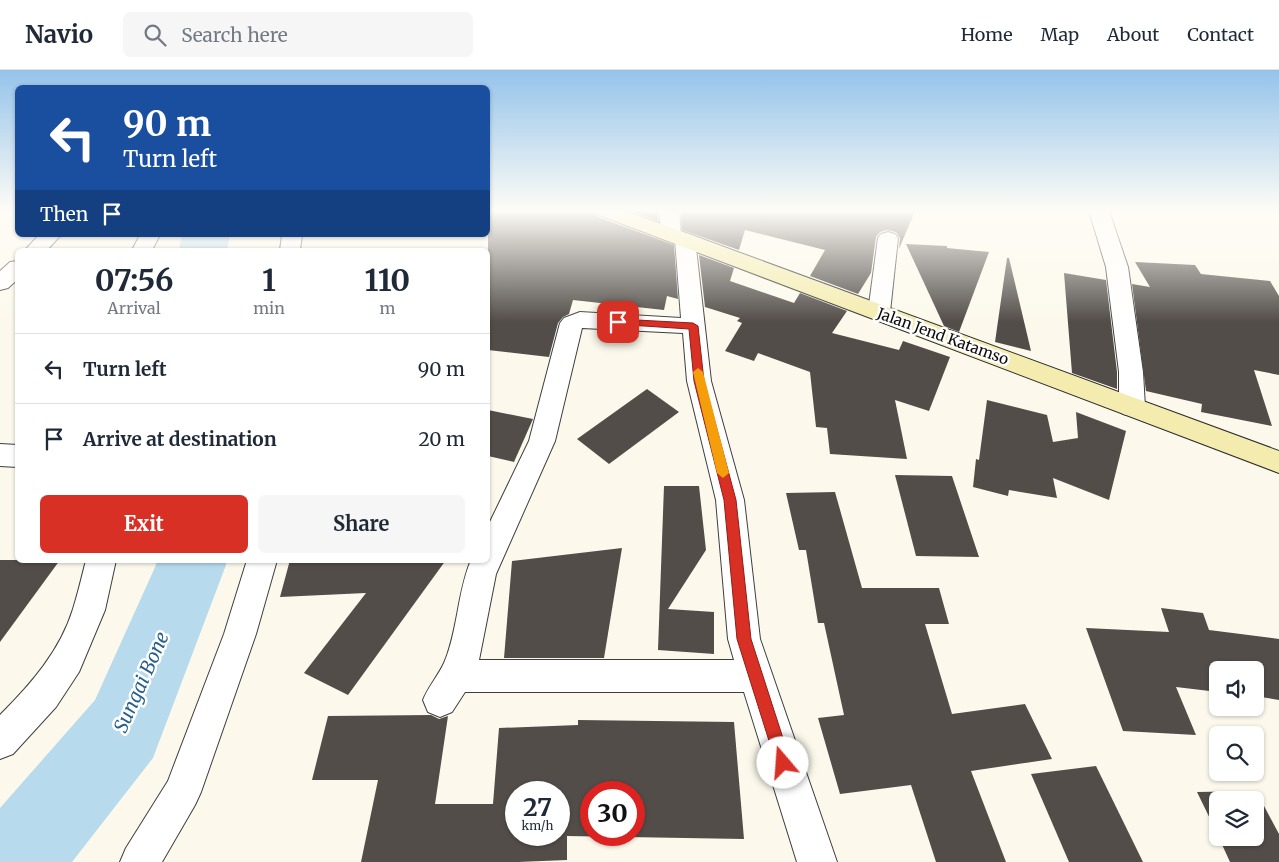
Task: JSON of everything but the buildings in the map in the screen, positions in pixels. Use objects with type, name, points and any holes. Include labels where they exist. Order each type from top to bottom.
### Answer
[{"type":"street","points":[[679,248],[693,326],[699,381],[730,500],[744,639],[817,862]]},
{"type":"street","name":"Jalan Jend Katamso","points":[[723,248],[879,312],[1279,462]]},
{"type":"street","points":[[879,312],[887,248]]},
{"type":"street","points":[[1111,248],[1117,267],[1131,372],[1132,407]]},
{"type":"street","points":[[0,283],[15,270]]},
{"type":"street","points":[[490,552],[542,441],[572,323],[580,320],[693,326]]},
{"type":"street","points":[[0,455],[15,456]]},
{"type":"street","points":[[0,740],[44,695],[67,661],[89,610],[99,563]]},
{"type":"street","points":[[140,862],[182,792],[240,634],[261,563]]},
{"type":"street","points":[[484,563],[479,574],[466,640],[448,688],[755,676]]},
{"type":"waterway","name":"Sungai Bone","points":[[14,862],[124,729],[191,563]]},
{"type":"slow traffic","points":[[698,372],[723,473]]},
{"type":"route","points":[[618,322],[693,326],[699,381],[730,500],[744,639],[783,763]]}]
